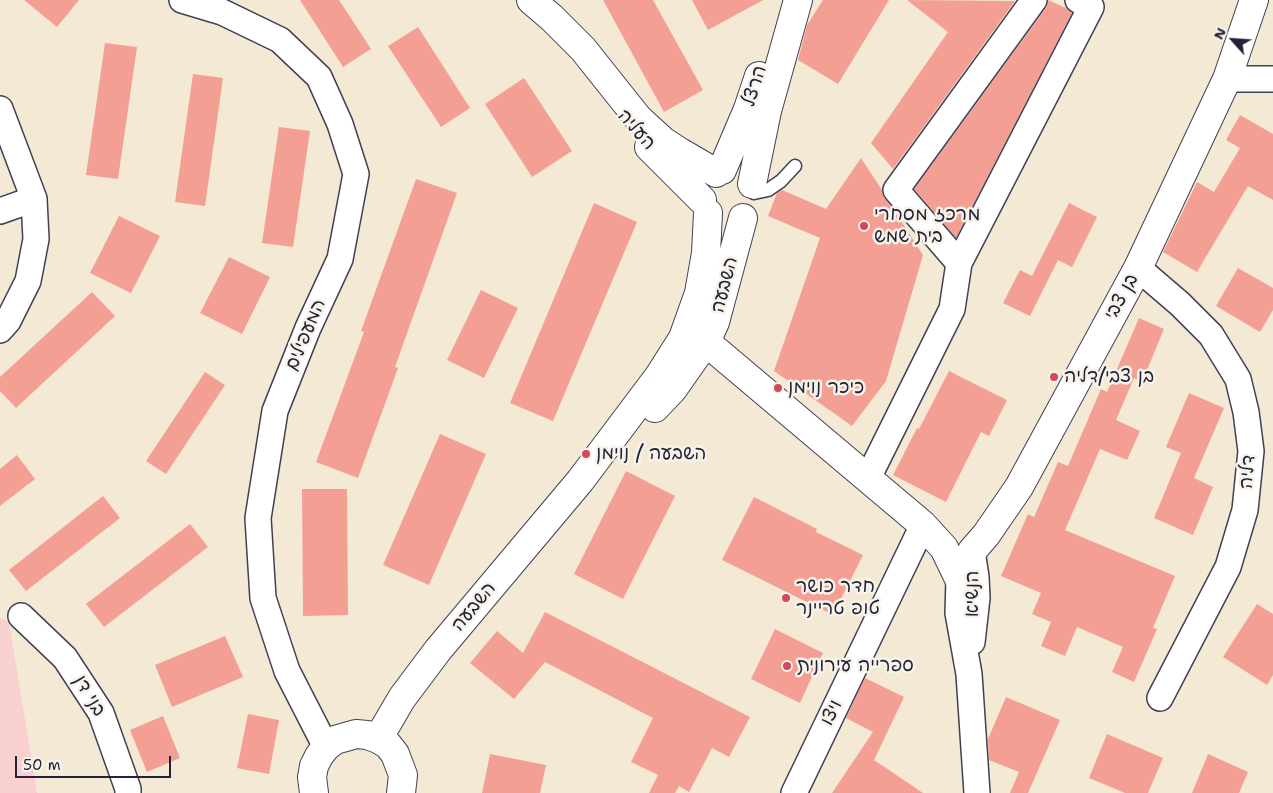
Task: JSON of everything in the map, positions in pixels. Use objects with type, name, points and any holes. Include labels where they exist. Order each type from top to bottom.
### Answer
[{"type":"main road","name":"העליה","points":[[531,0],[583,49],[638,118],[656,135],[680,152],[719,171]]},
{"type":"main road","name":"בן צבי","points":[[959,578],[972,551],[986,535],[1019,487],[1138,268],[1227,79],[1254,0]]},
{"type":"main road","name":"הרצל","points":[[719,171],[794,5]]},
{"type":"main road","name":"הרצל","points":[[753,189],[767,111],[794,5]]},
{"type":"main road","name":"העליה","points":[[583,49],[620,115],[634,132],[682,178],[705,207]]},
{"type":"main road","points":[[719,171],[739,172],[746,177],[753,189],[752,207],[743,218],[728,222],[721,221],[705,207],[704,184],[709,177],[719,171]]},
{"type":"main road","name":"השבעה","points":[[378,739],[402,698],[438,650],[580,481],[659,376],[682,338],[699,293],[706,253],[705,207]]},
{"type":"main road","name":"השבעה","points":[[580,481],[619,448],[673,389],[706,342],[715,322],[743,218]]},
{"type":"main road","points":[[706,342],[923,525]]},
{"type":"main road","name":"הנשיא","points":[[923,525],[954,536],[972,551]]},
{"type":"main road","name":"הנשיא","points":[[923,525],[944,548],[959,578]]},
{"type":"main road","points":[[314,793],[312,778],[314,766],[319,756],[335,740],[351,735],[367,735],[388,745],[395,754],[403,775],[401,793]]},
{"type":"street","name":"המעפילים","points":[[182,0],[222,12],[280,40],[319,77],[340,124],[356,174],[340,259],[308,328],[275,411],[258,518],[263,598],[287,671],[326,747]]},
{"type":"street","points":[[959,262],[896,190],[1034,0]]},
{"type":"street","points":[[868,478],[952,309],[959,262],[1091,6],[1078,0]]},
{"type":"street","points":[[1227,79],[1273,79]]},
{"type":"street","points":[[0,109],[34,199],[36,239],[28,281],[8,320],[0,330]]},
{"type":"street","points":[[0,212],[34,199]]},
{"type":"street","name":"דליה","points":[[1138,268],[1180,304],[1211,335],[1216,343],[1238,379],[1246,412],[1251,451],[1245,510],[1228,567],[1160,698]]},
{"type":"street","name":"ויצו","points":[[794,793],[923,525]]},
{"type":"street","name":"הנשיא","points":[[969,674],[977,598],[972,551]]},
{"type":"street","name":"הנשיא","points":[[959,578],[958,614],[969,674],[977,793]]},
{"type":"street","name":"בני דן","points":[[21,616],[65,658],[101,713],[128,793]]},
{"type":"lane","points":[[753,189],[768,190],[781,181],[795,166]]},
{"type":"shaded area","points":[[0,618],[9,622],[37,793],[0,793]]},
{"type":"building","points":[[24,0],[79,0],[57,27]]},
{"type":"building","points":[[300,0],[339,0],[371,49],[343,67]]},
{"type":"building","points":[[603,0],[653,0],[703,90],[664,112]]},
{"type":"building","points":[[692,0],[763,0],[708,30]]},
{"type":"building","points":[[823,0],[889,0],[838,84],[798,60],[807,25]]},
{"type":"building","points":[[907,0],[1015,1],[893,169],[871,143],[948,32]]},
{"type":"building","name":"מרכז מסחרי בית שמש","points":[[1048,0],[1066,8],[1072,13],[956,238],[914,189],[1046,8]]},
{"type":"building","points":[[418,27],[470,108],[441,127],[388,46]]},
{"type":"building","points":[[105,43],[137,47],[118,179],[86,175]]},
{"type":"building","points":[[193,74],[223,78],[205,206],[175,202]]},
{"type":"building","points":[[524,78],[572,151],[532,177],[485,104]]},
{"type":"building","points":[[1240,115],[1273,134],[1273,200],[1248,186],[1197,272],[1163,252],[1197,182],[1214,192],[1240,148],[1226,140]]},
{"type":"building","points":[[279,127],[310,131],[293,247],[262,243]]},
{"type":"building","name":"מרכז מסחרי בית שמש","points":[[861,158],[882,190],[885,199],[923,255],[886,381],[852,426],[774,371],[820,238],[768,216],[777,193],[782,190],[826,209]]},
{"type":"building","points":[[416,179],[457,193],[395,367],[398,368],[358,478],[316,462],[364,332],[361,331]]},
{"type":"building","points":[[594,203],[637,222],[553,421],[510,403]]},
{"type":"building","points":[[1069,203],[1097,217],[1072,267],[1058,260],[1030,316],[1003,303],[1020,270],[1032,276]]},
{"type":"building","points":[[119,216],[160,236],[131,293],[90,273]]},
{"type":"building","points":[[229,257],[270,277],[242,334],[200,313]]},
{"type":"building","points":[[1238,268],[1273,288],[1273,310],[1260,332],[1216,306]]},
{"type":"building","points":[[481,290],[518,308],[484,378],[447,360]]},
{"type":"building","points":[[92,292],[115,316],[16,408],[0,391],[0,377]]},
{"type":"building","points":[[1139,318],[1164,329],[1142,382],[1134,378],[1116,420],[1140,431],[1127,460],[1100,449],[1065,530],[1175,576],[1153,628],[1157,629],[1134,682],[1112,672],[1123,647],[1077,627],[1065,656],[1041,646],[1051,622],[1032,614],[1041,593],[1001,576],[1028,514],[1034,517],[1058,462],[1068,466],[1101,389],[1107,392]]},
{"type":"building","points":[[949,371],[1007,400],[989,436],[981,432],[946,502],[893,475]]},
{"type":"building","points":[[205,372],[225,385],[166,474],[146,461]]},
{"type":"building","points":[[1189,393],[1224,408],[1194,478],[1213,487],[1193,535],[1154,518],[1181,453],[1166,447]]},
{"type":"building","points":[[440,434],[486,454],[429,585],[383,565]]},
{"type":"building","points":[[17,455],[35,479],[0,506],[0,469]]},
{"type":"building","points":[[626,471],[675,496],[623,599],[574,574]]},
{"type":"building","points":[[302,489],[347,489],[348,615],[303,616]]},
{"type":"building","points":[[103,496],[120,518],[26,591],[9,570]]},
{"type":"building","points":[[754,497],[817,529],[816,532],[863,555],[833,615],[722,560]]},
{"type":"building","points":[[190,524],[208,547],[104,627],[86,604]]},
{"type":"building","points":[[1257,604],[1273,614],[1273,675],[1267,685],[1223,657]]},
{"type":"building","points":[[545,612],[750,717],[729,757],[712,748],[689,792],[679,786],[675,793],[649,793],[658,775],[631,762],[653,718],[545,662],[514,699],[470,663],[497,631],[523,653]]},
{"type":"building","name":"ספרייה עירונית","points":[[775,629],[823,653],[800,703],[751,679]]},
{"type":"building","points":[[225,636],[243,677],[172,707],[155,665]]},
{"type":"building","points":[[865,678],[904,697],[874,760],[923,793],[832,793],[873,732],[846,718]]},
{"type":"building","points":[[1006,697],[1060,720],[1028,793],[1010,793],[1019,772],[989,760],[988,739]]},
{"type":"building","points":[[248,714],[279,720],[269,774],[237,768]]},
{"type":"building","points":[[163,716],[180,758],[147,772],[130,730]]},
{"type":"building","points":[[1107,734],[1163,758],[1148,793],[1125,793],[1089,778]]},
{"type":"building","points":[[490,754],[546,765],[540,793],[482,793]]},
{"type":"building","points":[[1208,754],[1248,772],[1239,793],[1192,793]]},
{"type":"place","name":"מרכז מסחרי בית שמש","points":[[864,226]]},
{"type":"place","name":"בן צבי/דליה","points":[[1054,377]]},
{"type":"place","name":"כיכר נוימן","points":[[778,388]]},
{"type":"place","name":"השבעה / נוימן","points":[[586,454]]},
{"type":"place","name":"חדר כושר טופ טריינר","points":[[786,598]]},
{"type":"place","name":"ספרייה עירונית","points":[[787,666]]}]
